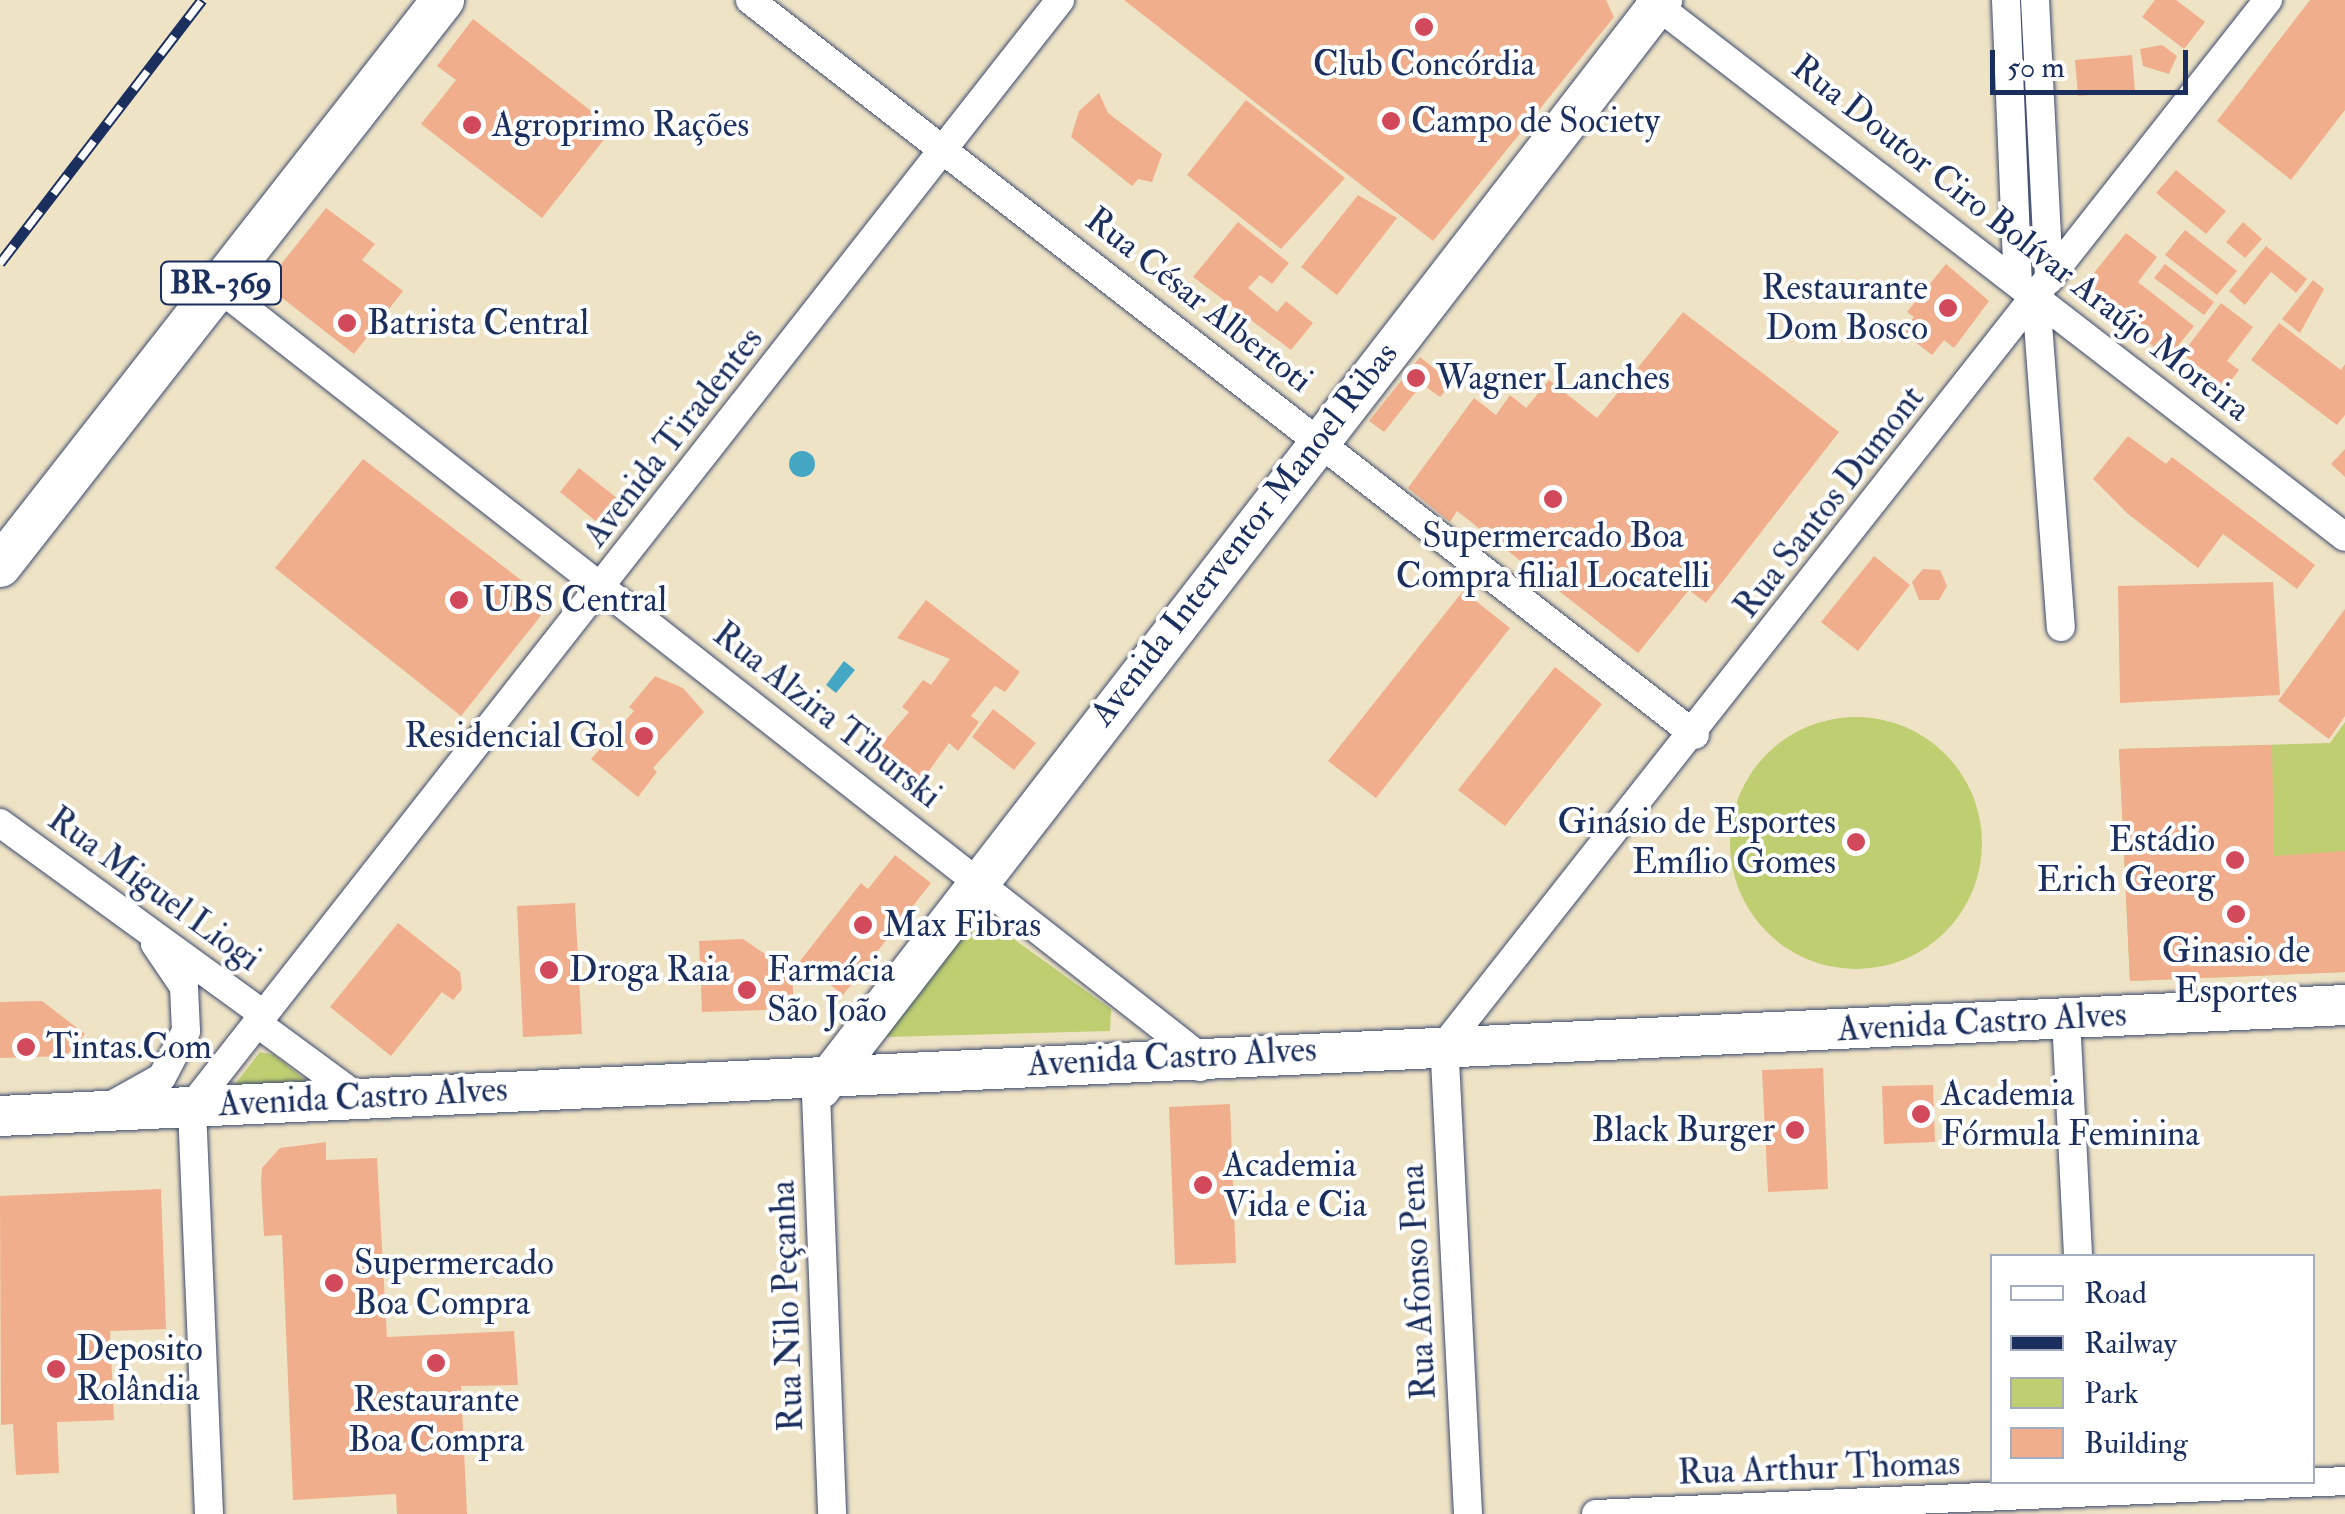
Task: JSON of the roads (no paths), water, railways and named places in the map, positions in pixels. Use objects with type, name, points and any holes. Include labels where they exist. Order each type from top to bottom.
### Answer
[{"type":"main road","name":"BR-369","points":[[0,566],[442,0]]},
{"type":"main road","name":"Avenida Interventor Manoel Ribas","points":[[824,1084],[1316,438],[1656,2]]},
{"type":"main road","name":"Avenida Castro Alves","points":[[2067,1028],[2345,1006]]},
{"type":"main road","name":"Avenida Castro Alves","points":[[0,1134],[192,1115],[368,1105],[1200,1066],[2067,1028],[2345,1025]]},
{"type":"main road","name":"Avenida Castro Alves","points":[[0,1116],[99,1111],[192,1115]]},
{"type":"street","name":"Rua César Albertoti","points":[[750,0],[1695,735]]},
{"type":"street","name":"Avenida Tiradentes","points":[[192,1115],[260,1019],[604,586],[1060,0]]},
{"type":"street","points":[[2006,0],[2061,627]]},
{"type":"street","points":[[2034,287],[2035,0]]},
{"type":"street","name":"Rua Santos Dumont","points":[[1444,1056],[1695,735],[2034,287],[2268,0]]},
{"type":"street","name":"Rua Doutor Ciro Bolívar Araújo Moreira","points":[[1656,2],[2034,287],[2345,537]]},
{"type":"street","name":"Rua Alzira Tiburski","points":[[218,287],[977,880],[1200,1066]]},
{"type":"street","name":"Rua Miguel Liogi","points":[[0,824],[368,1105]]},
{"type":"street","points":[[99,1111],[162,1077],[186,1031],[184,987],[148,934]]},
{"type":"street","points":[[2067,1028],[2078,1254]]},
{"type":"street","name":"Rua Afonso Pena","points":[[1444,1056],[1468,1514]]},
{"type":"street","name":"Rua Nilo Peçanha","points":[[824,1084],[832,1514]]},
{"type":"street","points":[[192,1115],[209,1514]]},
{"type":"street","name":"Rua Arthur Thomas","points":[[2315,1484],[2345,1482]]},
{"type":"street","name":"Rua Arthur Thomas","points":[[1596,1514],[2089,1497],[2311,1484]]},
{"type":"water","points":[[802,451],[811,455],[815,464],[811,473],[802,477],[793,473],[789,464],[793,455]]},
{"type":"water","points":[[844,661],[855,670],[836,693],[826,685]]},
{"type":"railway","points":[[0,263],[202,0]]},
{"type":"place","name":"Club Concórdia","points":[[1424,27]]},
{"type":"place","name":"Campo de Society","points":[[1391,121]]},
{"type":"place","name":"Agroprimo Rações","points":[[472,125]]},
{"type":"place","name":"Restaurante Dom Bosco","points":[[1948,308]]},
{"type":"place","name":"Batrista Central","points":[[347,323]]},
{"type":"place","name":"Wagner Lanches","points":[[1416,378]]},
{"type":"place","name":"Supermercado Boa Compra filial Locatelli","points":[[1553,499]]},
{"type":"place","name":"UBS Central","points":[[459,600]]},
{"type":"place","name":"Residencial Gol","points":[[644,736]]},
{"type":"place","name":"Ginásio de Esportes Emílio Gomes","points":[[1856,842]]},
{"type":"place","name":"Estádio Erich Georg","points":[[2235,860]]},
{"type":"place","name":"Ginasio de Esportes","points":[[2236,914]]},
{"type":"place","name":"Max Fibras","points":[[863,925]]},
{"type":"place","name":"Droga Raia","points":[[549,970]]},
{"type":"place","name":"Farmácia São João","points":[[747,990]]},
{"type":"place","name":"Tintas.Com","points":[[26,1047]]},
{"type":"place","name":"Academia Fórmula Feminina","points":[[1921,1114]]},
{"type":"place","name":"Black Burger","points":[[1795,1130]]},
{"type":"place","name":"Academia Vida e Cia","points":[[1203,1185]]},
{"type":"place","name":"Supermercado Boa Compra","points":[[334,1283]]},
{"type":"place","name":"Restaurante Boa Compra","points":[[436,1363]]},
{"type":"place","name":"Deposito Rolândia","points":[[56,1369]]}]
